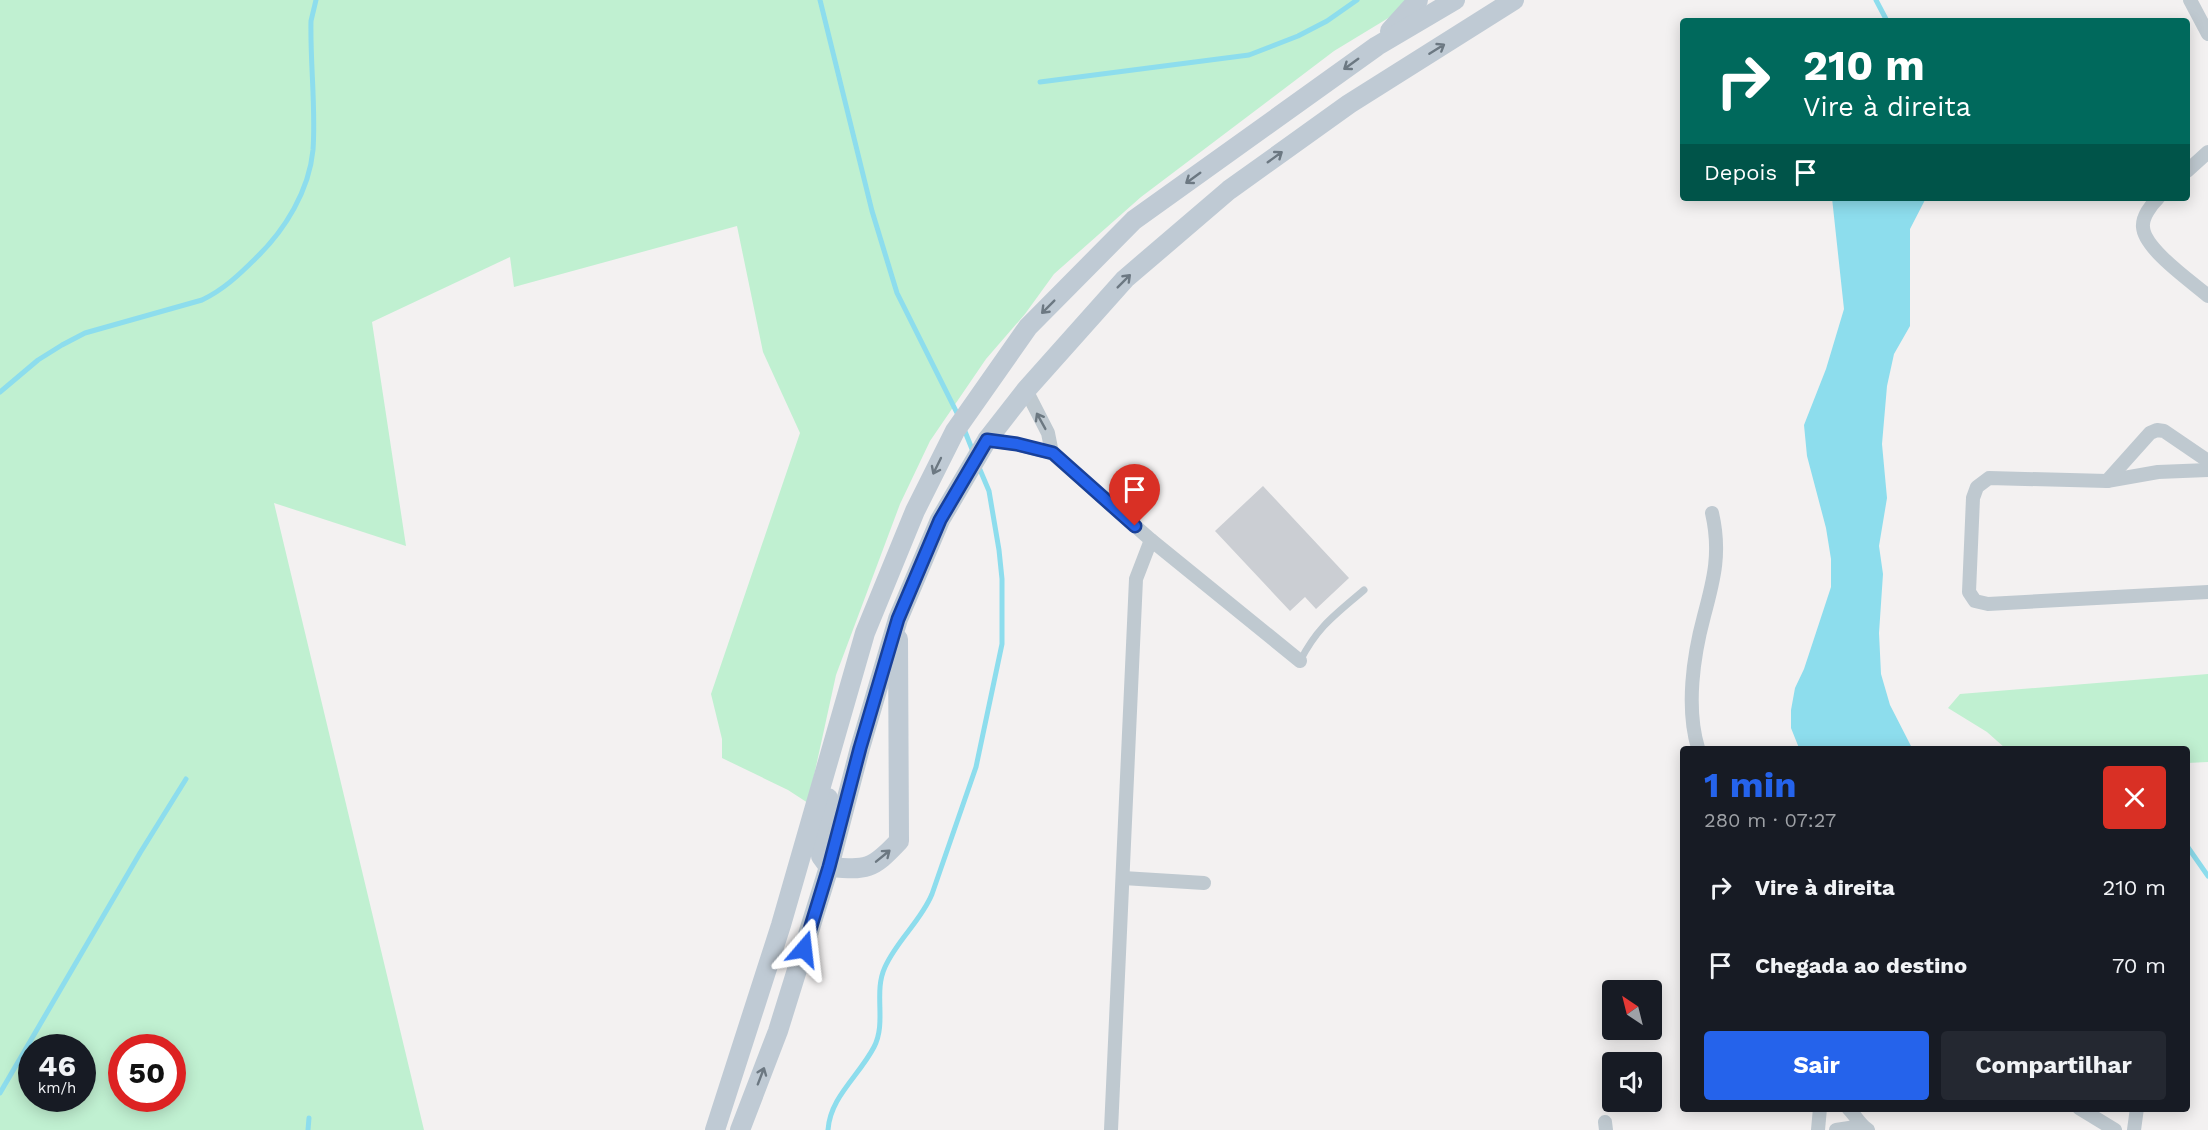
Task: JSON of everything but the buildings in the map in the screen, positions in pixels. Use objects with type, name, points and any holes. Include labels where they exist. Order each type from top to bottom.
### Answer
[{"type":"main road","points":[[1377,46],[1418,0]]},
{"type":"main road","points":[[715,1130],[781,925],[866,633],[915,511],[955,431],[1028,327],[1134,220],[1377,46],[1455,0]]},
{"type":"main road","points":[[740,1130],[778,1031],[829,867],[860,748],[898,619],[940,520],[987,440],[1026,390],[1125,279],[1229,190],[1349,104],[1511,1]]},
{"type":"main road","points":[[835,741],[821,856],[829,867],[861,870],[884,858],[899,841],[898,619]]},
{"type":"street","points":[[2190,0],[2208,34]]},
{"type":"street","points":[[2190,168],[2208,152]]},
{"type":"street","points":[[2156,201],[2144,218],[2142,225],[2144,232],[2158,253],[2208,296]]},
{"type":"street","points":[[1026,390],[1048,433],[1053,453]]},
{"type":"street","points":[[2107,481],[2150,433],[2157,430],[2164,431],[2208,461]]},
{"type":"street","points":[[987,440],[1017,444],[1053,453],[1151,540],[1300,662]]},
{"type":"street","points":[[2208,470],[2158,472],[2107,481],[1989,478],[1977,487],[1973,498],[1969,592],[1975,601],[1988,604],[2208,592]]},
{"type":"street","points":[[1698,746],[1693,691],[1698,642],[1717,563],[1716,531],[1712,513]]},
{"type":"street","points":[[1111,1130],[1136,579],[1151,540]]},
{"type":"street","points":[[1123,878],[1204,884]]},
{"type":"street","points":[[1818,1130],[1820,1112]]},
{"type":"street","points":[[1852,1112],[1865,1128]]},
{"type":"street","points":[[2086,1112],[2115,1130]]},
{"type":"street","points":[[2134,1130],[2136,1112]]},
{"type":"street","points":[[1836,1130],[1865,1128]]},
{"type":"lane","points":[[1300,662],[1321,627],[1364,590]]},
{"type":"green space","points":[[0,0],[1418,0],[1334,51],[1141,197],[1054,274],[1025,314],[986,359],[930,441],[900,504],[836,675],[808,803],[788,790],[722,758],[722,739],[711,694],[800,433],[763,352],[737,226],[514,287],[510,257],[372,322],[406,546],[274,503],[424,1130],[0,1130]]},
{"type":"green space","points":[[2208,674],[2208,762],[2190,763],[2190,746],[2003,746],[1987,732],[1948,708],[1960,694]]},
{"type":"water","points":[[1832,201],[1924,201],[1910,229],[1910,326],[1894,354],[1887,386],[1882,444],[1887,498],[1879,546],[1883,574],[1879,633],[1881,674],[1890,705],[1911,746],[1798,746],[1791,728],[1795,688],[1804,669],[1831,587],[1831,559],[1826,528],[1807,456],[1804,425],[1826,369],[1844,309]]},
{"type":"waterway","points":[[0,392],[38,360],[85,333],[210,296],[237,276],[277,235],[301,195],[311,165],[314,118],[311,21],[316,0]]},
{"type":"waterway","points":[[820,0],[872,211],[897,293],[959,417]]},
{"type":"waterway","points":[[1040,82],[1249,55],[1298,36],[1327,21],[1357,0]]},
{"type":"waterway","points":[[1876,0],[1885,18]]},
{"type":"waterway","points":[[964,429],[974,454]]},
{"type":"waterway","points":[[828,1130],[830,1118],[839,1097],[874,1047],[880,1028],[880,987],[885,967],[922,913],[932,894],[976,767],[1002,644],[1002,579],[999,550],[989,491],[978,465]]},
{"type":"waterway","points":[[0,1093],[140,853],[186,779]]},
{"type":"waterway","points":[[2190,850],[2208,876]]},
{"type":"waterway","points":[[308,1130],[309,1118]]},
{"type":"route","points":[[804,949],[898,619],[940,520],[987,440],[1017,444],[1053,453],[1135,526]]}]
